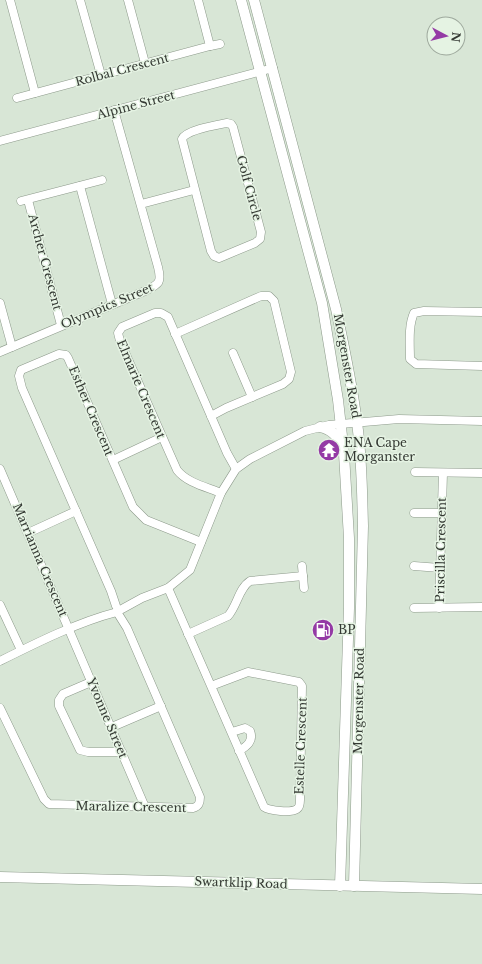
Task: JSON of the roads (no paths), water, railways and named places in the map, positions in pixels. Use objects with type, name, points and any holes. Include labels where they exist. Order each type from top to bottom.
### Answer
[{"type":"main road","name":"Morgenster Road","points":[[241,0],[322,303],[331,354],[340,424],[345,469],[349,538],[349,608],[340,886]]},
{"type":"main road","name":"Morgenster Road","points":[[254,0],[336,309],[345,348],[357,423],[362,472],[363,534],[354,886]]},
{"type":"main road","points":[[320,427],[332,431],[339,442],[345,469]]},
{"type":"main road","name":"Swartklip Road","points":[[0,877],[482,889]]},
{"type":"street","points":[[10,0],[35,93]]},
{"type":"street","points":[[80,0],[101,75]]},
{"type":"street","points":[[128,0],[145,63]]},
{"type":"street","points":[[198,0],[210,46]]},
{"type":"street","name":"Rolbal Crescent","points":[[17,98],[220,44]]},
{"type":"street","name":"Alpine Street","points":[[0,141],[273,68]]},
{"type":"street","name":"Olympics Street","points":[[0,352],[157,285],[160,280],[142,204],[114,110]]},
{"type":"street","name":"Golf Circle","points":[[227,123],[231,124],[261,232],[260,240],[223,257],[219,258],[214,256],[211,251],[194,190],[182,137],[192,132],[227,123]]},
{"type":"street","name":"Archer Crescent","points":[[61,325],[25,200],[102,180]]},
{"type":"street","points":[[80,186],[112,304]]},
{"type":"street","points":[[142,204],[194,190]]},
{"type":"street","points":[[175,334],[261,296],[267,295],[273,298],[291,372],[289,379],[211,416]]},
{"type":"street","points":[[0,303],[12,347]]},
{"type":"street","points":[[482,312],[424,311],[414,313],[411,326],[410,351],[410,359],[416,364],[482,366]]},
{"type":"street","name":"Elmarie Crescent","points":[[222,493],[189,480],[180,474],[174,464],[120,341],[118,333],[122,327],[159,313],[168,317],[227,453],[236,469]]},
{"type":"street","points":[[233,353],[252,397]]},
{"type":"street","name":"Esther Crescent","points":[[118,608],[22,388],[19,376],[21,370],[58,354],[66,355],[133,507],[140,515],[152,523],[201,542]]},
{"type":"street","points":[[0,661],[20,650],[168,588],[190,570],[222,493],[236,469],[250,459],[298,434],[320,427],[340,424],[399,419],[482,421]]},
{"type":"street","points":[[113,460],[162,437]]},
{"type":"street","name":"Marrianna Crescent","points":[[0,469],[70,629]]},
{"type":"street","points":[[415,472],[482,473]]},
{"type":"street","name":"Priscilla Crescent","points":[[443,473],[439,608],[482,607]]},
{"type":"street","points":[[28,533],[76,511]]},
{"type":"street","points":[[414,512],[441,513]]},
{"type":"street","points":[[302,566],[304,588]]},
{"type":"street","points":[[414,566],[440,568]]},
{"type":"street","points":[[188,634],[228,616],[247,583],[254,580],[303,576]]},
{"type":"street","name":"Estelle Crescent","points":[[168,588],[264,807],[272,810],[297,809],[300,804],[302,686],[299,682],[253,672],[248,672],[211,686]]},
{"type":"street","points":[[0,605],[20,650]]},
{"type":"street","name":"Maralize Crescent","points":[[0,708],[46,802],[53,805],[193,808],[198,806],[200,797],[118,608]]},
{"type":"street","points":[[414,608],[439,608]]},
{"type":"street","name":"Yvonne Street","points":[[70,629],[91,682],[112,727],[145,807]]},
{"type":"street","points":[[91,682],[63,694],[59,700],[59,706],[80,750],[88,752],[122,752]]},
{"type":"street","points":[[112,727],[161,706]]},
{"type":"street","points":[[232,732],[245,728],[251,735],[250,742],[239,751]]},
{"type":"place","name":"ENA Cape Morganster","points":[[329,450]]},
{"type":"place","name":"BP","points":[[323,630]]}]
